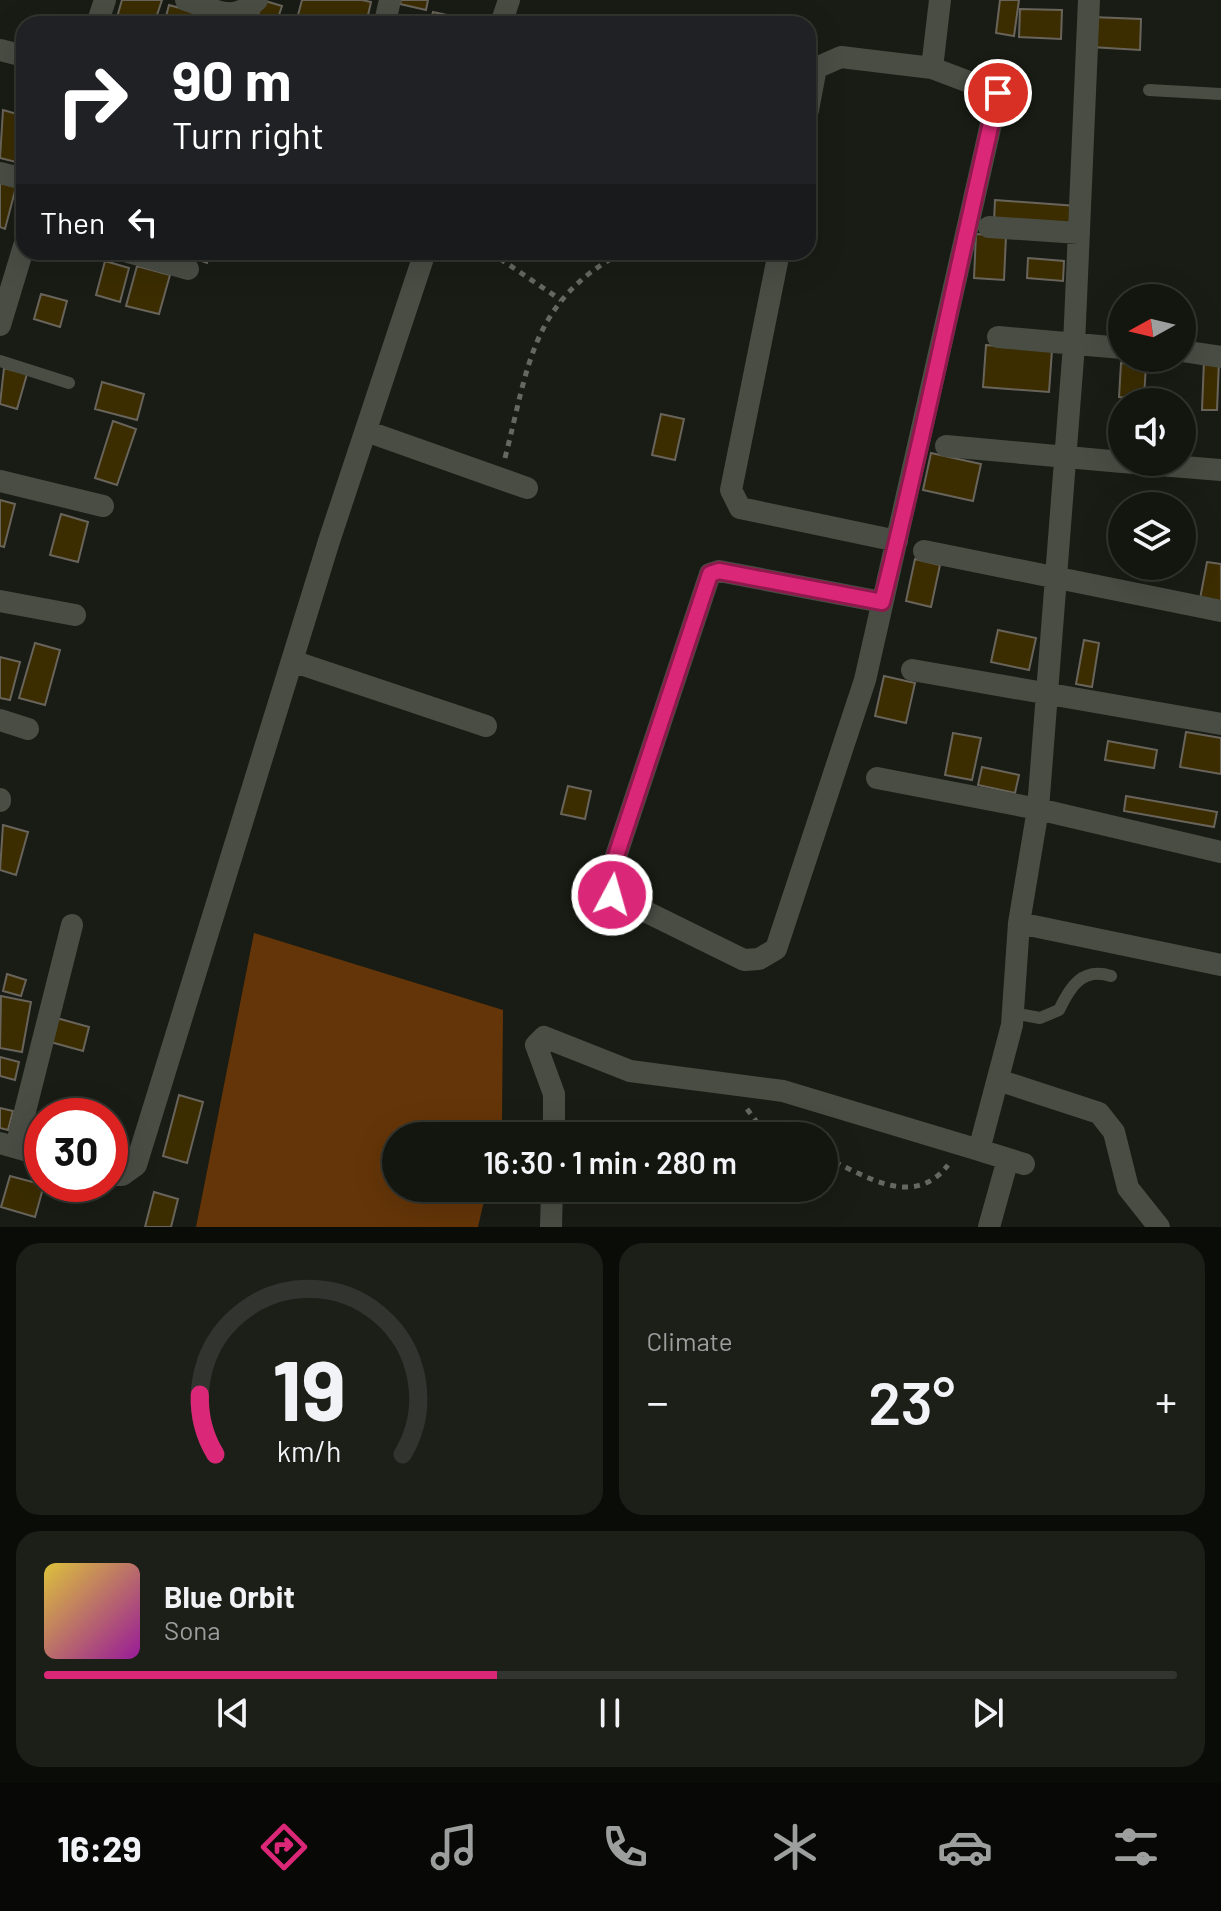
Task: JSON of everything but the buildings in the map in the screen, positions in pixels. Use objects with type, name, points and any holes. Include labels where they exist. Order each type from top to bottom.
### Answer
[{"type":"street","points":[[186,0],[233,15],[242,14],[257,0]]},
{"type":"street","points":[[932,68],[940,0]]},
{"type":"street","points":[[971,1148],[998,1080],[1013,1013],[1019,923],[1038,809],[1067,457],[1089,0]]},
{"type":"street","points":[[816,68],[841,57],[932,68],[998,93],[865,680],[776,949],[759,959],[744,960],[612,895],[609,877],[710,574],[719,571],[882,602]]},
{"type":"street","points":[[989,227],[1079,233]]},
{"type":"street","points":[[0,325],[4,299],[19,260]]},
{"type":"street","points":[[156,260],[188,269]]},
{"type":"street","points":[[128,1171],[136,1165],[292,661],[422,260]]},
{"type":"street","points":[[777,260],[731,490],[734,499],[740,508],[897,541]]},
{"type":"street","points":[[998,337],[1108,347]]},
{"type":"street","points":[[1196,353],[1221,357]]},
{"type":"street","points":[[366,431],[527,488]]},
{"type":"street","points":[[946,446],[1108,461]]},
{"type":"street","points":[[1196,468],[1221,470]]},
{"type":"street","points":[[0,481],[103,506]]},
{"type":"street","points":[[924,551],[1056,581],[1221,611]]},
{"type":"street","points":[[0,601],[75,615]]},
{"type":"street","points":[[292,661],[486,726]]},
{"type":"street","points":[[912,670],[1221,724]]},
{"type":"street","points":[[0,720],[28,729]]},
{"type":"street","points":[[877,778],[1038,809],[1221,852]]},
{"type":"street","points":[[1019,923],[1221,965]]},
{"type":"street","points":[[8,1145],[72,925]]},
{"type":"street","points":[[554,1122],[554,1094],[536,1045],[544,1037],[630,1071],[783,1091],[1016,1162],[989,1227]]},
{"type":"street","points":[[998,1080],[1099,1113],[1114,1132],[1128,1188],[1159,1227]]},
{"type":"street","points":[[551,1227],[552,1202]]},
{"type":"lane","points":[[1149,90],[1221,94]]},
{"type":"lane","points":[[0,361],[69,383]]},
{"type":"lane","points":[[1013,1013],[1040,1018],[1059,1010],[1068,991],[1083,975],[1099,972],[1111,976]]},
{"type":"path","points":[[502,260],[561,300]]},
{"type":"path","points":[[500,479],[532,351],[561,300],[588,271],[608,260]]},
{"type":"path","points":[[838,1163],[891,1187],[918,1187],[937,1179],[971,1148]]},
{"type":"shaded area","points":[[254,933],[503,1010],[501,1122],[382,1122],[382,1202],[484,1202],[478,1227],[196,1227]]},
{"type":"route","points":[[612,895],[609,877],[710,574],[719,571],[882,602],[921,444],[967,220],[998,93]]}]
